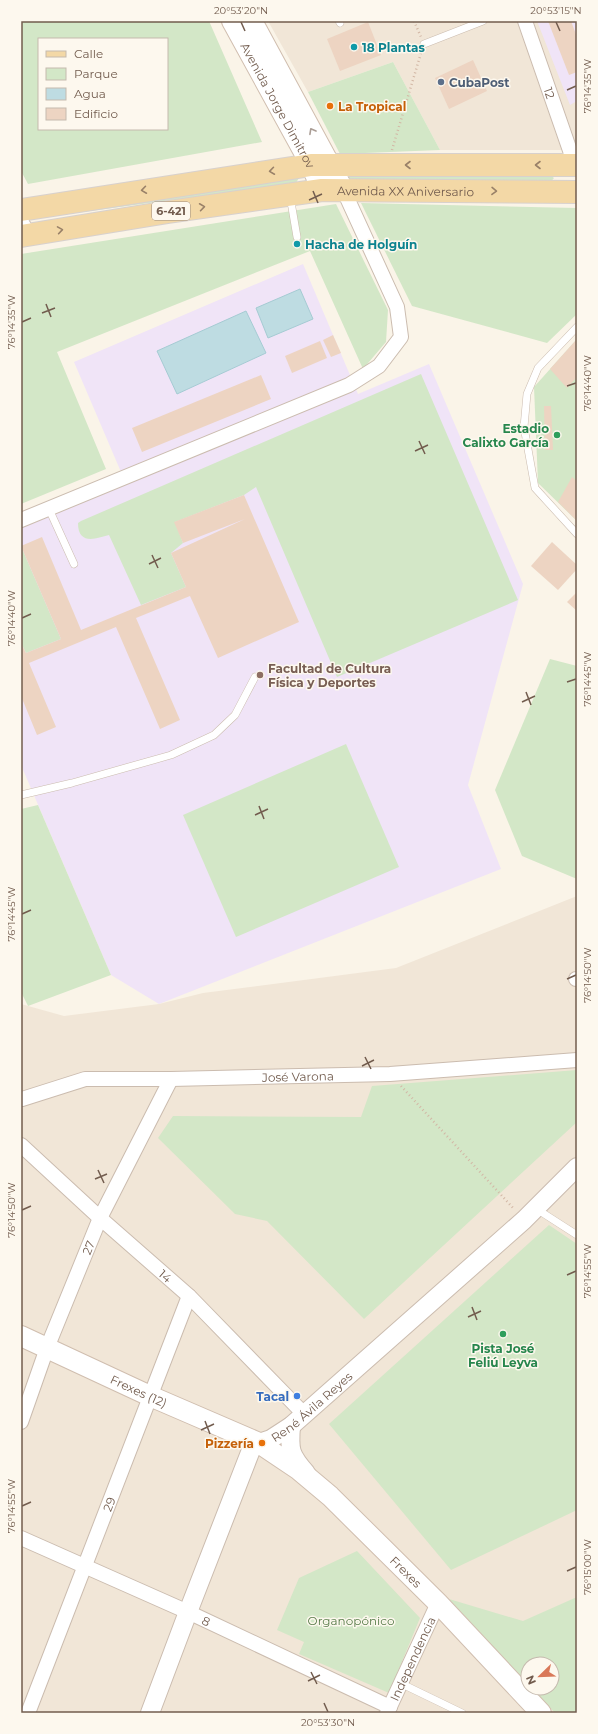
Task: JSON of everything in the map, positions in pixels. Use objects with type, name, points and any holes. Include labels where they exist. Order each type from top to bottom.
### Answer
[{"type":"main road","name":"Avenida Jorge Dimitrov","points":[[232,21],[321,165],[343,189]]},
{"type":"main road","name":"Avenida Jorge Dimitrov","points":[[252,21],[321,165],[322,190]]},
{"type":"main road","name":"Avenida XX Aniversario","points":[[21,210],[321,165],[576,165]]},
{"type":"main road","name":"Avenida XX Aniversario","points":[[24,230],[168,212],[322,190],[577,192]]},
{"type":"main road","name":"Frexes (12)","points":[[21,1336],[150,1396],[259,1443]]},
{"type":"main road","name":"Frexes","points":[[259,1443],[299,1470],[315,1483],[438,1604],[535,1710]]},
{"type":"street","name":"12","points":[[524,21],[576,165]]},
{"type":"street","points":[[21,520],[349,385],[379,366],[401,337],[397,307],[343,189]]},
{"type":"street","name":"José Varona","points":[[21,1100],[85,1079],[171,1079],[390,1074],[577,1060]]},
{"type":"street","name":"27","points":[[21,1422],[46,1348],[100,1218],[171,1079]]},
{"type":"street","name":"14","points":[[21,1145],[100,1218],[189,1296],[303,1413]]},
{"type":"street","name":"René Ávila Reyes","points":[[150,1713],[251,1450],[259,1443],[271,1439],[290,1426],[530,1214],[577,1167]]},
{"type":"street","name":"29","points":[[28,1713],[189,1296]]},
{"type":"street","points":[[290,1426],[290,1444],[294,1459],[315,1483]]},
{"type":"street","name":"8","points":[[21,1538],[188,1612],[388,1710]]},
{"type":"street","name":"Independencia","points":[[388,1710],[438,1604]]},
{"type":"lane","points":[[424,44],[483,21]]},
{"type":"lane","points":[[290,194],[297,237]]},
{"type":"lane","points":[[577,326],[538,368],[527,394],[524,427],[535,488],[577,534]]},
{"type":"lane","points":[[49,509],[74,564]]},
{"type":"lane","points":[[21,795],[72,783],[171,756],[214,735],[235,715],[254,677]]},
{"type":"lane","points":[[530,1214],[577,1235]]},
{"type":"lane","points":[[400,1683],[462,1713]]},
{"type":"path","points":[[387,165],[424,44],[414,21]]},
{"type":"path","points":[[390,1074],[530,1214]]},
{"type":"shaded area","points":[[268,21],[577,21],[577,150],[440,150],[393,62],[308,92]]},
{"type":"shaded area","points":[[537,21],[577,21],[577,101],[570,105]]},
{"type":"shaded area","name":"Facultad de Cultura Física y Deportes","points":[[303,264],[358,394],[429,364],[523,584],[468,785],[501,869],[159,1004],[111,975],[21,765],[21,523],[124,479],[74,362]]},
{"type":"shaded area","points":[[577,896],[577,1713],[21,1713],[21,1004],[64,1016],[159,1004],[203,993],[396,968]]},
{"type":"green space","points":[[21,21],[209,21],[262,142],[28,184],[21,171]]},
{"type":"green space","points":[[393,62],[440,150],[340,154],[308,92]]},
{"type":"green space","points":[[349,173],[549,174],[554,178],[548,185],[347,181],[345,177]]},
{"type":"green space","points":[[300,176],[296,183],[46,217],[43,213]]},
{"type":"green space","points":[[361,203],[577,208],[577,314],[547,343],[412,306]]},
{"type":"green space","points":[[336,204],[388,310],[386,342],[363,369],[310,251],[57,352],[106,469],[21,504],[21,254]]},
{"type":"green space","name":"Estadio Calixto García","points":[[577,339],[577,521],[538,483],[534,387]]},
{"type":"green space","points":[[421,374],[518,600],[337,677],[256,487],[244,495],[175,522],[183,543],[171,553],[186,587],[141,605],[109,535],[88,539],[81,535],[78,523],[81,521]]},
{"type":"green space","points":[[21,546],[61,639],[26,653],[21,643]]},
{"type":"green space","points":[[550,659],[577,666],[577,879],[522,856],[495,790]]},
{"type":"green space","points":[[346,744],[399,867],[236,937],[183,815]]},
{"type":"green space","points":[[38,805],[111,975],[28,1006],[21,992],[21,809]]},
{"type":"green space","points":[[577,1070],[577,1122],[364,1319],[267,1221],[235,1214],[158,1138],[173,1116],[361,1117],[372,1086]]},
{"type":"green space","name":"Pista José Feliú Leyva","points":[[549,1225],[577,1244],[577,1510],[451,1570],[329,1424]]},
{"type":"green space","name":"Organopónico","points":[[357,1551],[420,1618],[389,1693],[299,1654],[304,1642],[277,1630],[299,1578]]},
{"type":"green space","points":[[577,1597],[577,1713],[555,1713],[539,1696],[560,1696],[560,1656],[520,1656],[520,1675],[449,1599],[523,1621]]},
{"type":"water","points":[[300,289],[313,319],[268,338],[256,308]]},
{"type":"water","points":[[246,311],[266,353],[177,394],[157,351]]},
{"type":"building","points":[[548,21],[571,21],[577,37],[577,72],[569,75]]},
{"type":"building","name":"18 Plantas","points":[[368,22],[381,55],[340,71],[327,39]]},
{"type":"building","name":"18 Plantas","points":[[473,60],[487,91],[449,109],[435,78]]},
{"type":"building","points":[[333,335],[341,353],[331,357],[323,340]]},
{"type":"building","points":[[577,339],[577,377],[567,388],[550,369]]},
{"type":"building","points":[[320,341],[327,358],[292,373],[285,356]]},
{"type":"building","points":[[261,375],[271,399],[142,452],[132,428]]},
{"type":"building","points":[[544,406],[551,406],[553,450],[545,450]]},
{"type":"building","points":[[572,477],[577,481],[577,521],[558,502]]},
{"type":"building","points":[[244,495],[299,622],[218,658],[190,596],[136,618],[180,720],[160,729],[116,627],[29,663],[56,727],[37,735],[21,696],[21,643],[26,653],[61,639],[21,546],[42,537],[81,630],[186,587],[171,553],[245,519],[183,543],[174,522]]},
{"type":"building","points":[[552,542],[577,565],[577,569],[558,590],[531,566]]},
{"type":"building","points":[[577,592],[577,611],[567,602]]},
{"type":"place","name":"18 Plantas","points":[[354,47]]},
{"type":"place","name":"CubaPost","points":[[441,82]]},
{"type":"place","name":"La Tropical","points":[[330,106]]},
{"type":"place","name":"Hacha de Holguín","points":[[297,244]]},
{"type":"place","name":"Estadio Calixto García","points":[[557,435]]},
{"type":"place","name":"Facultad de Cultura Física y Deportes","points":[[260,675]]},
{"type":"place","name":"Pista José Feliú Leyva","points":[[503,1334]]},
{"type":"place","name":"Tacal","points":[[297,1396]]},
{"type":"place","name":"Pizzería","points":[[262,1443]]}]
